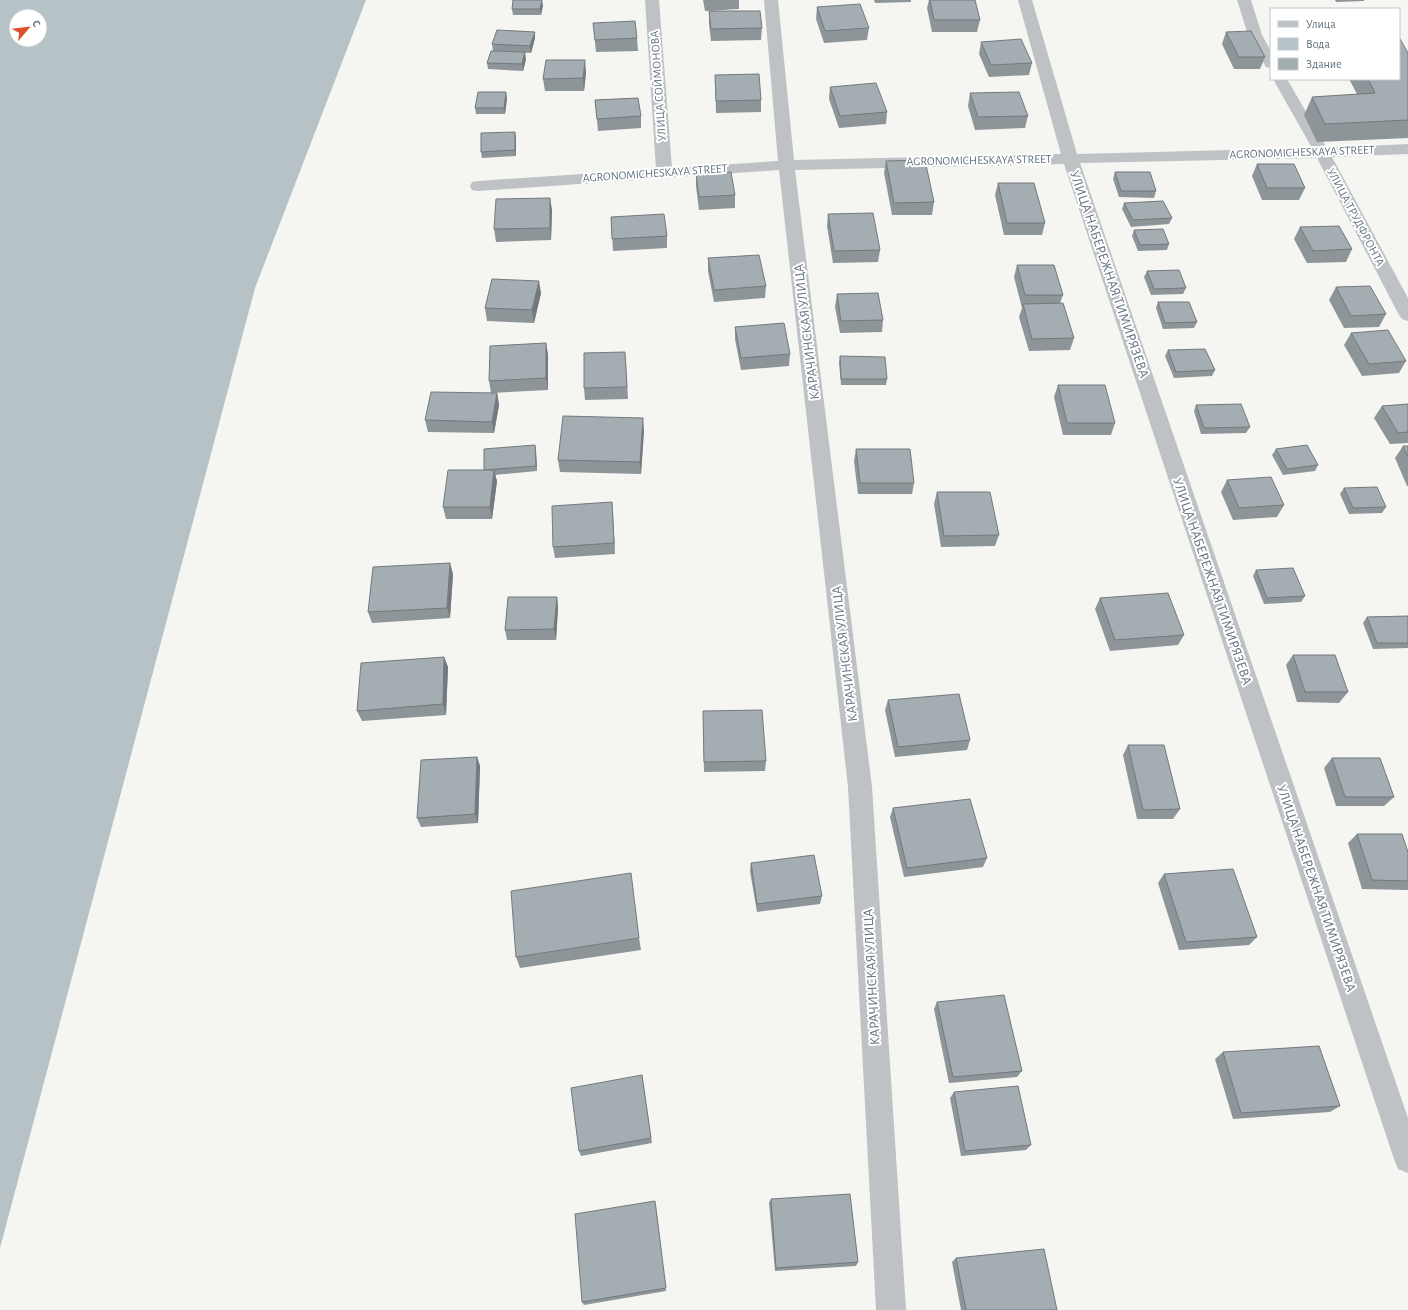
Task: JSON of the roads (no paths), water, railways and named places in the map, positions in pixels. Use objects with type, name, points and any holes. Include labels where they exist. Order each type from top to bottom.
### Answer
[{"type":"street","name":"УЛИЦА СОЙМОНОВА","points":[[652,0],[664,172]]},
{"type":"street","name":"КАРАЧИНСКАЯ УЛИЦА","points":[[771,0],[786,165],[860,787],[891,1310]]},
{"type":"street","name":"УЛИЦА НАБЕРЕЖНАЯ ТИМИРЯЗЕВА","points":[[1025,0],[1070,158],[1408,1159]]},
{"type":"street","points":[[1244,0],[1255,35],[1270,62]]},
{"type":"street","name":"УЛИЦА ТРУДФРОНТА","points":[[1281,80],[1322,153],[1408,315]]},
{"type":"street","name":"AGRONOMICHESKAYA STREET","points":[[478,186],[664,172],[786,165],[1322,153],[1408,149]]},
{"type":"water","points":[[0,0],[366,0],[255,288],[0,1248]]}]
